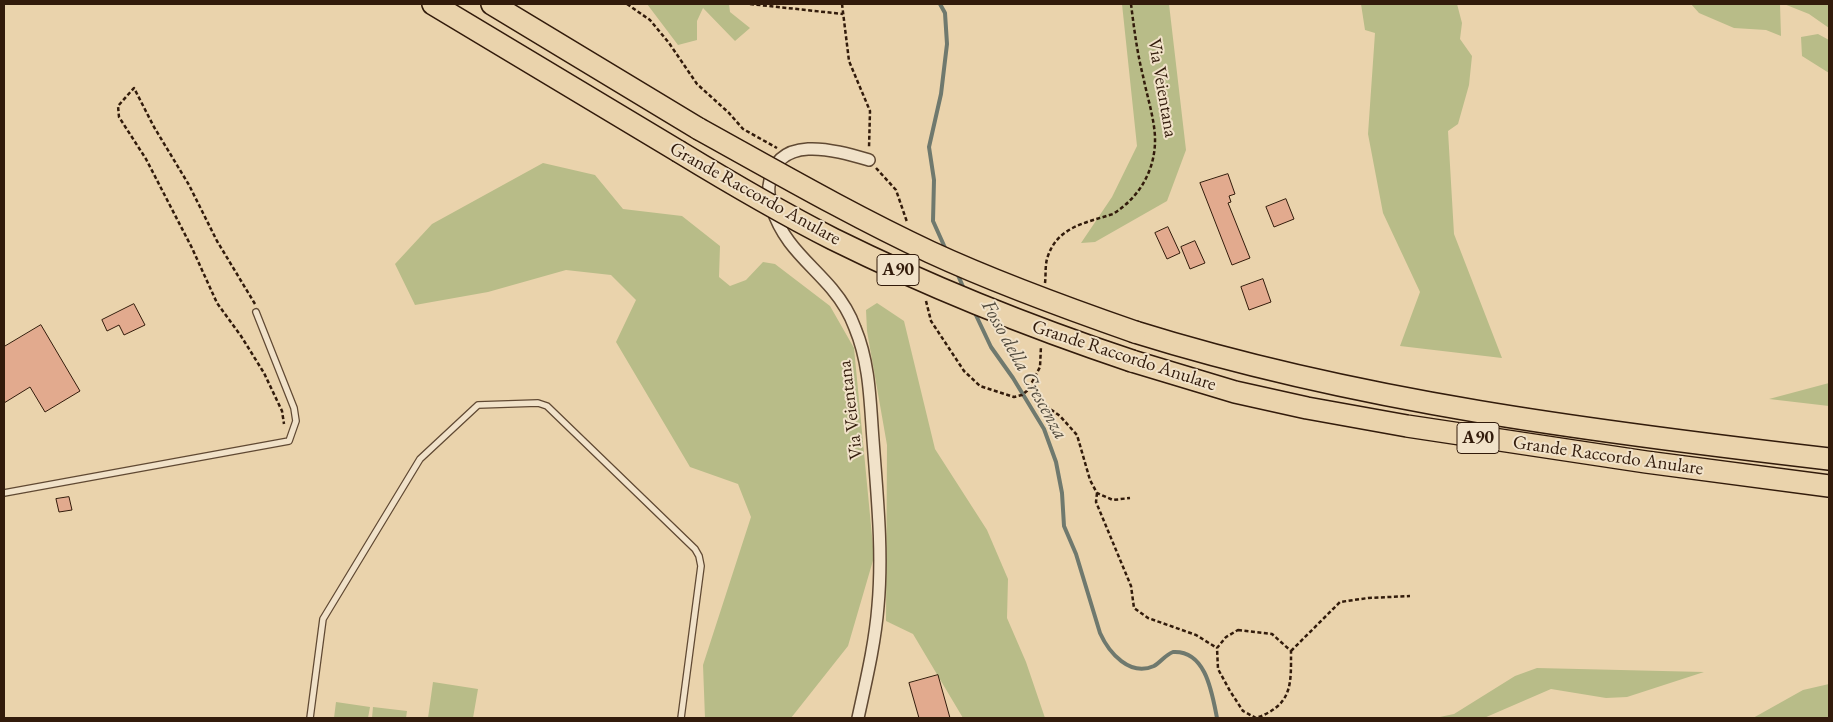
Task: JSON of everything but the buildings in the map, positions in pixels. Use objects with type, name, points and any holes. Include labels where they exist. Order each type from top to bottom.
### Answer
[{"type":"highway","name":"Grande Raccordo Anulare","points":[[433,4],[678,151],[798,220],[887,264],[1009,317],[1132,361],[1243,394],[1407,426],[1646,462],[1829,486]]},
{"type":"highway","name":"Grande Raccordo Anulare","points":[[492,4],[699,129],[816,194],[921,248],[1020,290],[1135,332],[1236,362],[1401,397],[1584,427],[1829,459]]},
{"type":"street","points":[[787,154],[804,149],[825,150],[869,160]]},
{"type":"street","name":"Via Veientana","points":[[787,154],[775,168],[768,187],[775,217],[791,245],[832,289],[847,311],[859,338],[868,376],[878,515],[879,587],[873,646],[858,718]]},
{"type":"lane","points":[[4,493],[289,441],[296,421],[294,408],[256,312]]},
{"type":"lane","points":[[310,718],[323,619],[420,459],[478,405],[538,403],[547,406],[592,447],[695,549],[699,556],[701,566],[681,718]]},
{"type":"path","points":[[627,4],[650,20],[669,43],[697,84],[729,113],[743,130],[787,154]]},
{"type":"path","points":[[750,4],[843,14]]},
{"type":"path","points":[[842,4],[849,60],[870,111],[869,160]]},
{"type":"path","name":"Via Veientana","points":[[1045,287],[1047,260],[1055,240],[1069,229],[1113,214],[1119,210],[1129,202],[1145,182],[1152,164],[1155,135],[1135,42],[1131,4]]},
{"type":"path","points":[[256,312],[255,303],[217,240],[189,185],[154,127],[134,88],[118,106],[119,117],[146,159],[192,248],[217,303],[241,336],[274,392],[282,411],[284,428],[276,443]]},
{"type":"path","points":[[1014,397],[1022,395],[1028,390],[1040,368],[1042,341]]},
{"type":"path","points":[[1030,386],[1036,399],[1060,416],[1077,435],[1090,480],[1097,493],[1096,502],[1131,586],[1134,608],[1148,618],[1196,635],[1217,648]]},
{"type":"path","points":[[1097,493],[1113,500],[1130,498]]},
{"type":"path","points":[[1291,651],[1272,634],[1238,630],[1226,637],[1217,648],[1218,669],[1243,711],[1256,718],[1267,716],[1282,703],[1291,684],[1291,651],[1340,602],[1368,598],[1410,596]]},
{"type":"green space","points":[[647,4],[729,4],[730,12],[750,28],[735,41],[703,8],[697,21],[697,40],[678,45]]},
{"type":"green space","points":[[1122,4],[1169,4],[1186,150],[1167,201],[1095,242],[1081,243],[1112,197],[1137,146]]},
{"type":"green space","points":[[1361,4],[1457,4],[1462,23],[1460,39],[1472,56],[1469,85],[1458,124],[1448,131],[1454,234],[1502,358],[1400,346],[1420,292],[1383,213],[1368,134],[1375,33],[1365,30]]},
{"type":"green space","points":[[1691,4],[1780,4],[1781,36],[1766,30],[1734,28],[1699,13]]},
{"type":"green space","points":[[1784,4],[1829,4],[1829,28],[1809,14]]},
{"type":"green space","points":[[1818,34],[1829,40],[1829,73],[1802,56],[1801,37]]},
{"type":"green space","points":[[543,163],[595,175],[623,209],[682,216],[720,246],[719,277],[730,286],[746,280],[763,262],[775,264],[830,306],[854,348],[874,557],[848,646],[791,718],[705,718],[703,665],[751,517],[738,484],[690,467],[616,342],[636,300],[611,275],[566,270],[488,292],[415,305],[395,264],[432,224]]},
{"type":"green space","points":[[877,303],[904,321],[935,449],[987,530],[1008,579],[1007,618],[1026,662],[1045,718],[963,718],[913,634],[886,621],[887,445],[867,331],[866,310]]},
{"type":"green space","points":[[1829,383],[1829,406],[1769,399]]},
{"type":"green space","points":[[1537,668],[1704,672],[1627,697],[1606,698],[1551,689],[1484,718],[1435,718],[1454,714],[1515,676]]},
{"type":"green space","points":[[433,682],[478,689],[473,718],[428,718]]},
{"type":"green space","points":[[1829,684],[1829,718],[1753,718],[1803,690]]},
{"type":"green space","points":[[336,702],[370,707],[368,718],[334,718]]},
{"type":"green space","points":[[373,707],[407,711],[406,718],[372,718]]},
{"type":"waterway","name":"Fosso della Crescenza","points":[[940,4],[945,13],[947,44],[941,94],[929,147],[934,180],[933,221],[946,250]]},
{"type":"waterway","name":"Fosso della Crescenza","points":[[957,273],[964,289]]},
{"type":"waterway","name":"Fosso della Crescenza","points":[[974,311],[991,347],[1013,378],[1044,429],[1056,462],[1062,493],[1064,526],[1076,554],[1104,641],[1121,661],[1137,668],[1145,669],[1154,666],[1173,652],[1184,653],[1193,658],[1206,675],[1217,718]]}]
